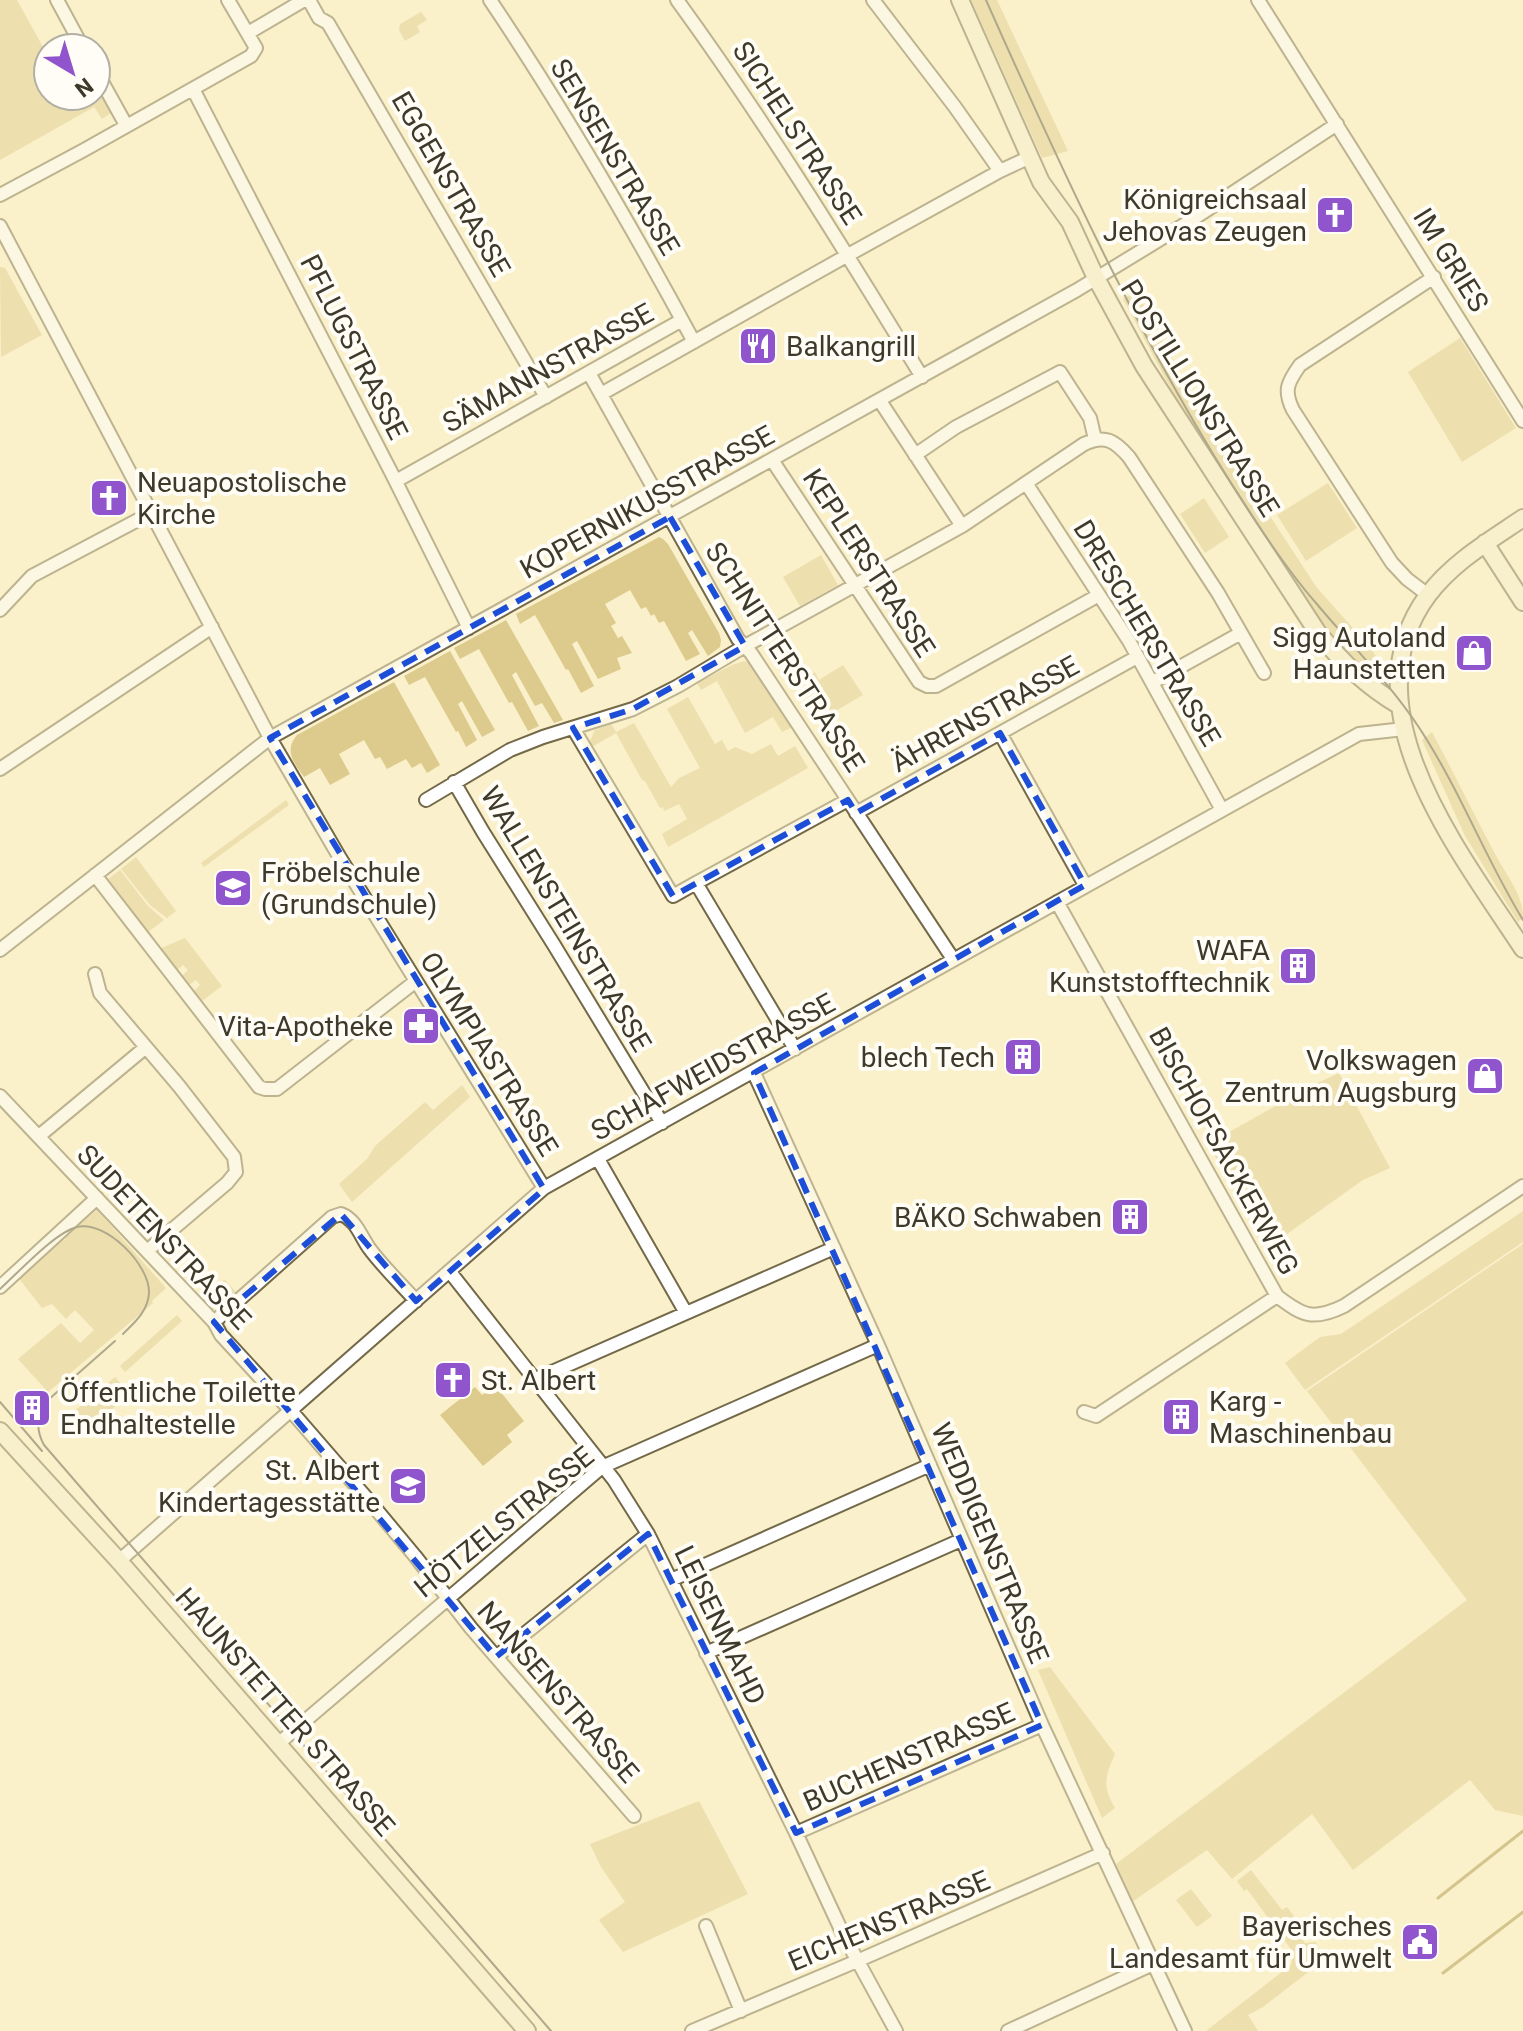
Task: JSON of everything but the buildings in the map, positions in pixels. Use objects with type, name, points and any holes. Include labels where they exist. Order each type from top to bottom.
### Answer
[{"type":"street","points":[[57,0],[74,32]]},
{"type":"street","points":[[0,195],[251,56],[256,48],[229,0]]},
{"type":"street","points":[[248,33],[307,0]]},
{"type":"street","name":"EGGENSTRASSE","points":[[307,0],[319,18],[328,23],[546,397]]},
{"type":"street","name":"SENSENSTRASSE","points":[[490,0],[584,147],[694,342]]},
{"type":"street","name":"SICHELSTRASSE","points":[[677,0],[848,255]]},
{"type":"street","points":[[873,0],[1000,171]]},
{"type":"street","name":"POSTILLIONSTRASSE","points":[[960,0],[1041,182],[1070,222],[1096,278],[1144,366],[1318,633],[1341,660],[1374,690],[1400,706]]},
{"type":"street","name":"IM GRIES","points":[[1258,0],[1523,421]]},
{"type":"street","name":"PFLUGSTRASSE","points":[[193,89],[469,628]]},
{"type":"street","points":[[112,100],[126,125]]},
{"type":"street","name":"KOPERNIKUSSTRASSE","points":[[0,950],[270,738],[1077,290],[1190,221],[1337,124]]},
{"type":"street","name":"SÄMANNSTRASSE","points":[[601,394],[1030,157]]},
{"type":"street","name":"OLYMPIASTRASSE","points":[[0,226],[5,250],[153,512],[270,738],[340,858],[544,1188]]},
{"type":"street","points":[[848,255],[922,377]]},
{"type":"street","points":[[1428,595],[1392,563],[1293,410],[1287,387],[1300,365],[1434,277]]},
{"type":"street","name":"SÄMANNSTRASSE","points":[[396,481],[682,320]]},
{"type":"street","points":[[915,455],[956,427],[1060,372],[1090,418],[1095,439]]},
{"type":"street","name":"SCHNITTERSTRASSE","points":[[589,373],[738,639],[751,653],[953,959]]},
{"type":"street","points":[[880,401],[962,526]]},
{"type":"street","points":[[426,800],[510,750],[633,709],[678,686],[962,526],[1095,439],[1117,444],[1129,457],[1218,593],[1264,673]]},
{"type":"street","name":"KEPLERSTRASSE","points":[[772,460],[919,682],[927,686],[936,686],[1099,595]]},
{"type":"street","name":"DRESCHERSTRASSE","points":[[1026,483],[1153,682],[1222,810]]},
{"type":"street","points":[[0,609],[32,576],[153,512]]},
{"type":"street","points":[[1523,518],[1485,543],[1428,595],[1410,626],[1401,651],[1398,677],[1404,729],[1420,780],[1453,839],[1523,949]]},
{"type":"street","points":[[1485,543],[1523,602]]},
{"type":"street","points":[[0,769],[212,627]]},
{"type":"street","points":[[1153,682],[1241,633]]},
{"type":"street","name":"ÄHRENSTRASSE","points":[[856,813],[1137,657]]},
{"type":"street","points":[[573,728],[673,896],[848,800]]},
{"type":"street","name":"SCHAFWEIDSTRASSE","points":[[119,1561],[544,1188],[1359,734],[1404,729]]},
{"type":"street","points":[[1000,733],[1085,885]]},
{"type":"street","name":"WALLENSTEINSTRASSE","points":[[454,782],[662,1123]]},
{"type":"street","points":[[95,875],[259,1087],[265,1089],[277,1089],[416,981]]},
{"type":"street","points":[[696,883],[795,1049]]},
{"type":"street","name":"BISCHOFSACKERWEG","points":[[1057,902],[1277,1296],[1297,1311],[1318,1316],[1330,1313],[1523,1186]]},
{"type":"street","points":[[95,974],[100,993],[234,1157],[236,1172],[227,1183],[147,1251]]},
{"type":"street","points":[[39,1136],[146,1047]]},
{"type":"street","name":"WEDDIGENSTRASSE","points":[[754,1073],[878,1345],[1042,1725],[1185,2031]]},
{"type":"street","name":"SUDETENSTRASSE","points":[[0,1096],[214,1322],[221,1335],[292,1412],[448,1598]]},
{"type":"street","points":[[598,1159],[686,1313]]},
{"type":"street","points":[[0,1287],[97,1198]]},
{"type":"street","points":[[214,1322],[332,1217],[341,1214],[349,1217],[367,1245],[416,1301]]},
{"type":"street","points":[[536,1379],[834,1248]]},
{"type":"street","name":"LEISENMAHD","points":[[450,1272],[614,1480],[648,1534],[857,1961],[896,2031]]},
{"type":"street","points":[[1084,1412],[1096,1416],[1277,1296]]},
{"type":"street","name":"HÖTZELSTRASSE","points":[[278,1744],[602,1467],[878,1345]]},
{"type":"street","name":"HAUNSTETTER STRASSE","points":[[0,1431],[119,1561],[527,2031]]},
{"type":"street","points":[[671,1580],[930,1465]]},
{"type":"street","points":[[496,1657],[648,1534]]},
{"type":"street","points":[[706,1653],[961,1540]]},
{"type":"street","name":"NANSENSTRASSE","points":[[448,1598],[634,1816]]},
{"type":"street","name":"BUCHENSTRASSE","points":[[796,1833],[1042,1725]]},
{"type":"street","name":"EICHENSTRASSE","points":[[692,2031],[1103,1853]]},
{"type":"street","points":[[706,1926],[741,2011]]},
{"type":"street","points":[[1008,2031],[1153,1964]]},
{"type":"highlighted area","points":[[670,517],[745,646],[633,709],[573,728],[673,896],[848,800],[856,813],[1000,733],[1085,885],[754,1073],[1042,1725],[796,1833],[648,1534],[496,1657],[214,1322],[341,1214],[416,1301],[544,1189],[270,738]]},
{"type":"shaded area","points":[[0,0],[17,0],[35,32],[32,32],[32,112],[85,112],[0,160]]},
{"type":"shaded area","points":[[971,0],[997,0],[1068,151],[1042,158]]},
{"type":"shaded area","points":[[421,12],[427,20],[417,26],[420,32],[405,41],[399,30],[400,24]]},
{"type":"shaded area","points":[[112,108],[114,111],[102,119],[97,112],[112,112]]},
{"type":"shaded area","points":[[0,267],[5,268],[42,335],[1,357]]},
{"type":"shaded area","points":[[1136,291],[1208,423],[1214,442],[1230,465],[1241,472],[1317,588],[1376,656],[1363,670],[1329,633],[1303,596],[1181,408],[1123,299]]},
{"type":"shaded area","points":[[1460,338],[1516,428],[1462,462],[1408,372]]},
{"type":"shaded area","points":[[1328,483],[1357,528],[1306,561],[1277,515]]},
{"type":"shaded area","points":[[1204,498],[1229,537],[1205,553],[1180,514]]},
{"type":"shaded area","points":[[659,537],[668,544],[719,633],[720,647],[708,656],[692,630],[688,633],[700,654],[686,661],[664,621],[659,623],[646,607],[641,609],[630,590],[605,604],[616,623],[611,626],[618,638],[622,636],[632,653],[617,658],[621,669],[598,679],[577,641],[572,644],[594,686],[581,693],[535,615],[520,624],[516,614]]},
{"type":"shaded area","points":[[821,555],[838,585],[800,606],[783,577]]},
{"type":"shaded area","points":[[506,620],[563,720],[554,723],[542,703],[535,706],[516,672],[512,675],[539,726],[528,731],[479,649],[460,659],[454,648]]},
{"type":"shaded area","points":[[450,651],[495,730],[482,737],[462,701],[458,704],[477,740],[466,747],[425,677],[409,685],[404,676]]},
{"type":"shaded area","points":[[744,661],[751,663],[793,727],[782,732],[773,717],[745,733],[717,681],[701,690],[697,683]]},
{"type":"shaded area","points":[[843,665],[863,695],[832,713],[810,681],[813,679],[811,675],[815,672],[819,680]]},
{"type":"shaded area","points":[[394,682],[440,765],[427,773],[421,763],[412,768],[406,759],[387,769],[380,757],[375,759],[364,740],[339,754],[350,774],[330,785],[320,768],[304,777],[291,751],[297,735]]},
{"type":"shaded area","points":[[688,697],[715,744],[722,740],[728,751],[735,747],[752,754],[771,744],[778,756],[795,746],[808,768],[668,847],[662,834],[687,819],[679,804],[664,811],[663,807],[660,808],[616,733],[592,747],[590,741],[595,730],[611,724],[616,732],[634,723],[671,787],[679,778],[700,768],[667,709]]},
{"type":"shaded area","points":[[1432,732],[1516,891],[1523,918],[1518,922],[1465,836],[1422,740]]},
{"type":"shaded area","points":[[286,800],[289,805],[204,867],[201,863]]},
{"type":"shaded area","points":[[136,857],[176,911],[167,918],[150,905],[121,869]]},
{"type":"shaded area","points":[[120,870],[148,906],[164,920],[148,932],[108,879]]},
{"type":"shaded area","points":[[185,938],[222,986],[202,1001],[194,991],[200,985],[196,980],[189,985],[182,976],[188,970],[183,965],[177,970],[161,948]]},
{"type":"shaded area","points":[[1339,1073],[1390,1168],[1363,1180],[1267,1248],[1208,1144]]},
{"type":"shaded area","points":[[462,1085],[470,1097],[352,1202],[339,1184],[367,1159],[375,1146],[425,1102],[433,1110]]},
{"type":"shaded area","points":[[97,1210],[166,1288],[153,1303],[48,1392],[18,1359],[61,1323],[80,1343],[94,1330],[75,1310],[66,1319],[52,1304],[42,1308],[17,1276],[57,1242],[65,1240]]},
{"type":"shaded area","points":[[1523,1211],[1523,1242],[1305,1390],[1285,1363],[1320,1337],[1341,1334]]},
{"type":"shaded area","points":[[1523,1244],[1523,1816],[1495,1810],[1470,1780],[1353,1870],[1312,1814],[1232,1879],[1207,1850],[1132,1902],[1116,1864],[1467,1600],[1307,1391]]},
{"type":"shaded area","points":[[225,1280],[236,1292],[222,1305],[208,1312],[195,1298],[211,1284]]},
{"type":"shaded area","points":[[177,1315],[182,1321],[125,1372],[120,1366]]},
{"type":"shaded area","points":[[115,1377],[130,1394],[79,1437],[65,1419]]},
{"type":"shaded area","points":[[495,1385],[524,1421],[507,1435],[512,1442],[483,1466],[440,1415],[475,1387],[482,1395]]},
{"type":"shaded area","points":[[1050,1667],[1115,1754],[1106,1781],[1115,1808],[1102,1818],[1038,1670]]},
{"type":"shaded area","points":[[699,1801],[748,1894],[623,1952],[599,1920],[625,1902],[601,1867],[590,1844]]},
{"type":"shaded area","points":[[1251,1870],[1282,1910],[1287,1907],[1301,1925],[1295,1930],[1305,1943],[1316,1942],[1324,1960],[1248,2015],[1258,2031],[1206,2031],[1291,1965],[1293,1952],[1247,1889],[1244,1891],[1237,1881]]},
{"type":"shaded area","points":[[1191,1889],[1212,1916],[1197,1927],[1176,1900]]},
{"type":"waterway","points":[[1438,1898],[1523,1831]]},
{"type":"waterway","points":[[1443,1973],[1523,1912]]},
{"type":"tram line","points":[[986,0],[1111,268],[1218,463],[1308,594],[1383,680],[1420,729],[1523,920]]},
{"type":"tram line","points":[[0,1289],[68,1231],[77,1227],[101,1230],[113,1237],[134,1258],[147,1282],[149,1293],[146,1305],[123,1334]]},
{"type":"tram line","points":[[115,1341],[48,1400],[38,1422],[44,1445],[551,2031]]},
{"type":"tram line","points":[[0,1402],[42,1451]]},
{"type":"place","name":"Königreichsaal Jehovas Zeugen","points":[[1335,215]]},
{"type":"place","name":"Balkangrill","points":[[758,346]]},
{"type":"place","name":"Neuapostolische Kirche","points":[[109,498]]},
{"type":"place","name":"Sigg Autoland Haunstetten","points":[[1474,653]]},
{"type":"place","name":"Fröbelschule (Grundschule)","points":[[233,888]]},
{"type":"place","name":"WAFA Kunststofftechnik","points":[[1298,966]]},
{"type":"place","name":"Vita-Apotheke","points":[[421,1026]]},
{"type":"place","name":"blech Tech","points":[[1023,1057]]},
{"type":"place","name":"Volkswagen Zentrum Augsburg","points":[[1485,1076]]},
{"type":"place","name":"BÄKO Schwaben","points":[[1130,1217]]},
{"type":"place","name":"St. Albert","points":[[453,1380]]},
{"type":"place","name":"Öffentliche Toilette Endhaltestelle","points":[[32,1408]]},
{"type":"place","name":"Karg - Maschinenbau","points":[[1181,1417]]},
{"type":"place","name":"St. Albert Kindertagesstätte","points":[[408,1486]]},
{"type":"place","name":"Bayerisches Landesamt für Umwelt","points":[[1420,1942]]}]
